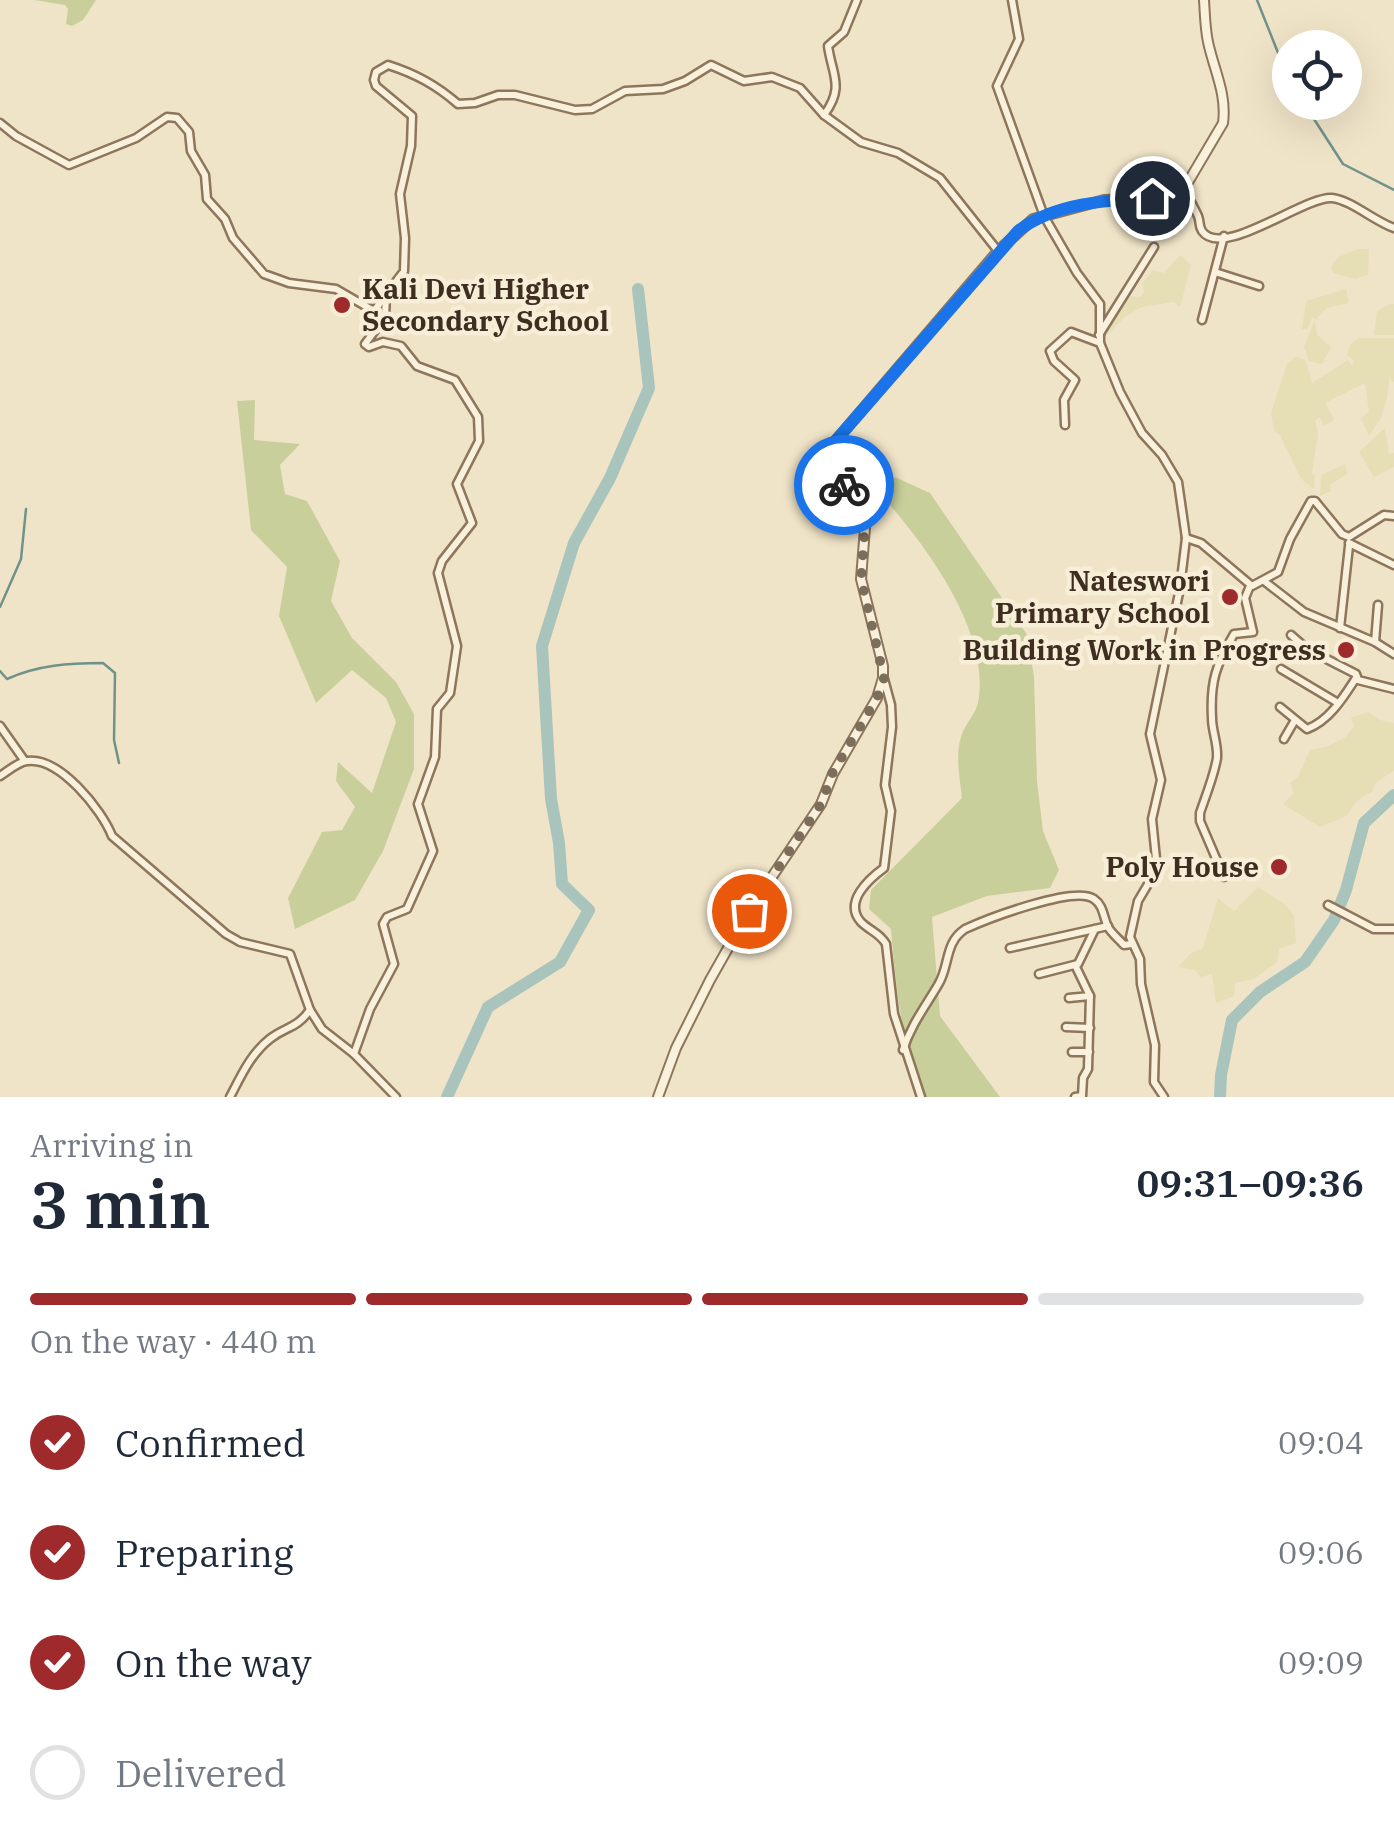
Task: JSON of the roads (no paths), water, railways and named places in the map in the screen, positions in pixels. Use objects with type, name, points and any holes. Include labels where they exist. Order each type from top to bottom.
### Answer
[{"type":"street","points":[[824,115],[836,92],[836,74],[828,46],[844,32],[857,0]]},
{"type":"street","points":[[1012,0],[1019,39],[997,86],[1044,216],[1077,274],[1100,304],[1099,339],[1142,433],[1162,455],[1178,482],[1186,538],[1180,588],[1150,734],[1161,780],[1152,829],[1157,869],[1136,908],[1130,937],[1140,958],[1140,984],[1156,1046],[1154,1082],[1164,1097]]},
{"type":"street","points":[[921,1097],[894,1014],[886,944],[883,937],[858,920],[856,911],[856,900],[867,879],[884,868],[891,810],[885,785],[891,705],[861,579],[866,514],[841,481],[832,461],[832,445],[998,251],[1033,219],[1104,200],[1152,198],[1184,189],[1223,123],[1223,93],[1208,41],[1204,0]]},
{"type":"street","points":[[0,122],[16,136],[69,164],[136,138],[167,116],[177,118],[188,132],[191,150],[205,176],[207,198],[264,274],[290,283],[336,290],[374,311],[404,271],[406,238],[400,194],[411,146],[412,116],[376,86],[376,72],[388,64],[437,85],[458,104],[515,95],[575,110],[592,109],[624,91],[662,89],[685,81],[710,65],[744,80],[772,77],[800,88],[824,115],[861,142],[898,153],[940,178],[998,251]]},
{"type":"street","points":[[1184,189],[1205,235],[1224,236],[1260,228],[1312,200],[1333,198],[1394,228]]},
{"type":"street","points":[[1202,320],[1224,236]]},
{"type":"street","points":[[1099,339],[1154,247]]},
{"type":"street","points":[[1216,272],[1259,286]]},
{"type":"street","points":[[354,1054],[370,1009],[394,964],[382,924],[387,917],[406,909],[433,851],[418,804],[435,757],[437,709],[450,693],[457,646],[438,573],[442,561],[472,523],[457,484],[478,441],[480,428],[478,417],[455,380],[417,366],[401,346],[365,344],[385,317],[386,296]]},
{"type":"street","points":[[1065,425],[1064,400],[1075,380],[1054,361],[1050,351],[1072,332],[1099,339]]},
{"type":"street","points":[[1224,877],[1200,821],[1200,812],[1216,762],[1212,719],[1214,675],[1217,662],[1234,634],[1253,632],[1244,598],[1250,586],[1278,572],[1290,539],[1315,500],[1349,542],[1394,565]]},
{"type":"street","points":[[1340,628],[1349,542],[1384,515],[1394,516]]},
{"type":"street","points":[[1186,538],[1201,543],[1233,566],[1250,586]]},
{"type":"street","points":[[1264,581],[1304,612],[1394,654]]},
{"type":"street","points":[[1375,642],[1378,605]]},
{"type":"street","points":[[1291,635],[1307,649],[1357,677],[1394,689]]},
{"type":"street","points":[[1281,670],[1338,703]]},
{"type":"street","points":[[1280,707],[1307,730],[1313,728],[1357,677]]},
{"type":"street","points":[[658,1097],[676,1048],[710,980],[749,911],[821,804],[832,774],[877,698],[884,678]]},
{"type":"street","points":[[1284,739],[1296,720]]},
{"type":"street","points":[[0,726],[24,760]]},
{"type":"street","points":[[0,776],[24,760],[63,773],[104,816],[112,836],[226,934],[240,942],[290,954],[310,1010],[322,1029],[354,1054],[396,1097]]},
{"type":"street","points":[[903,1050],[914,1022],[939,984],[956,934],[965,928],[1031,906],[1081,895],[1091,896],[1098,903],[1108,926],[1124,945],[1132,944]]},
{"type":"street","points":[[1331,907],[1374,929],[1394,929]]},
{"type":"street","points":[[1010,948],[1108,926]]},
{"type":"street","points":[[1040,974],[1075,965],[1095,929]]},
{"type":"street","points":[[1075,965],[1090,996],[1089,1052],[1082,1096],[1075,1097]]},
{"type":"street","points":[[1068,998],[1090,996]]},
{"type":"street","points":[[230,1097],[250,1060],[273,1036],[300,1024],[310,1010]]},
{"type":"street","points":[[1066,1027],[1090,1028]]},
{"type":"street","points":[[1072,1052],[1089,1052]]},
{"type":"street","points":[[1074,1072],[1086,1072]]},
{"type":"waterway","points":[[1257,0],[1272,38]]},
{"type":"waterway","points":[[1315,120],[1343,164],[1394,190]]},
{"type":"waterway","points":[[447,1097],[488,1007],[560,962],[589,910],[562,884],[551,799],[542,646],[574,543],[610,478],[649,388],[638,289]]},
{"type":"waterway","points":[[0,607],[21,559],[26,509]]},
{"type":"waterway","points":[[0,671],[7,679],[54,666],[103,663],[115,673],[114,740],[119,763]]},
{"type":"waterway","points":[[1220,1097],[1232,1020],[1260,992],[1305,962],[1334,920],[1364,823],[1394,795]]},
{"type":"place","name":"Kali Devi Higher Secondary School","points":[[342,305]]},
{"type":"place","name":"Nateswori Primary School","points":[[1230,597]]},
{"type":"place","name":"Building Work in Progress","points":[[1346,650]]},
{"type":"place","name":"Poly House","points":[[1279,867]]}]
